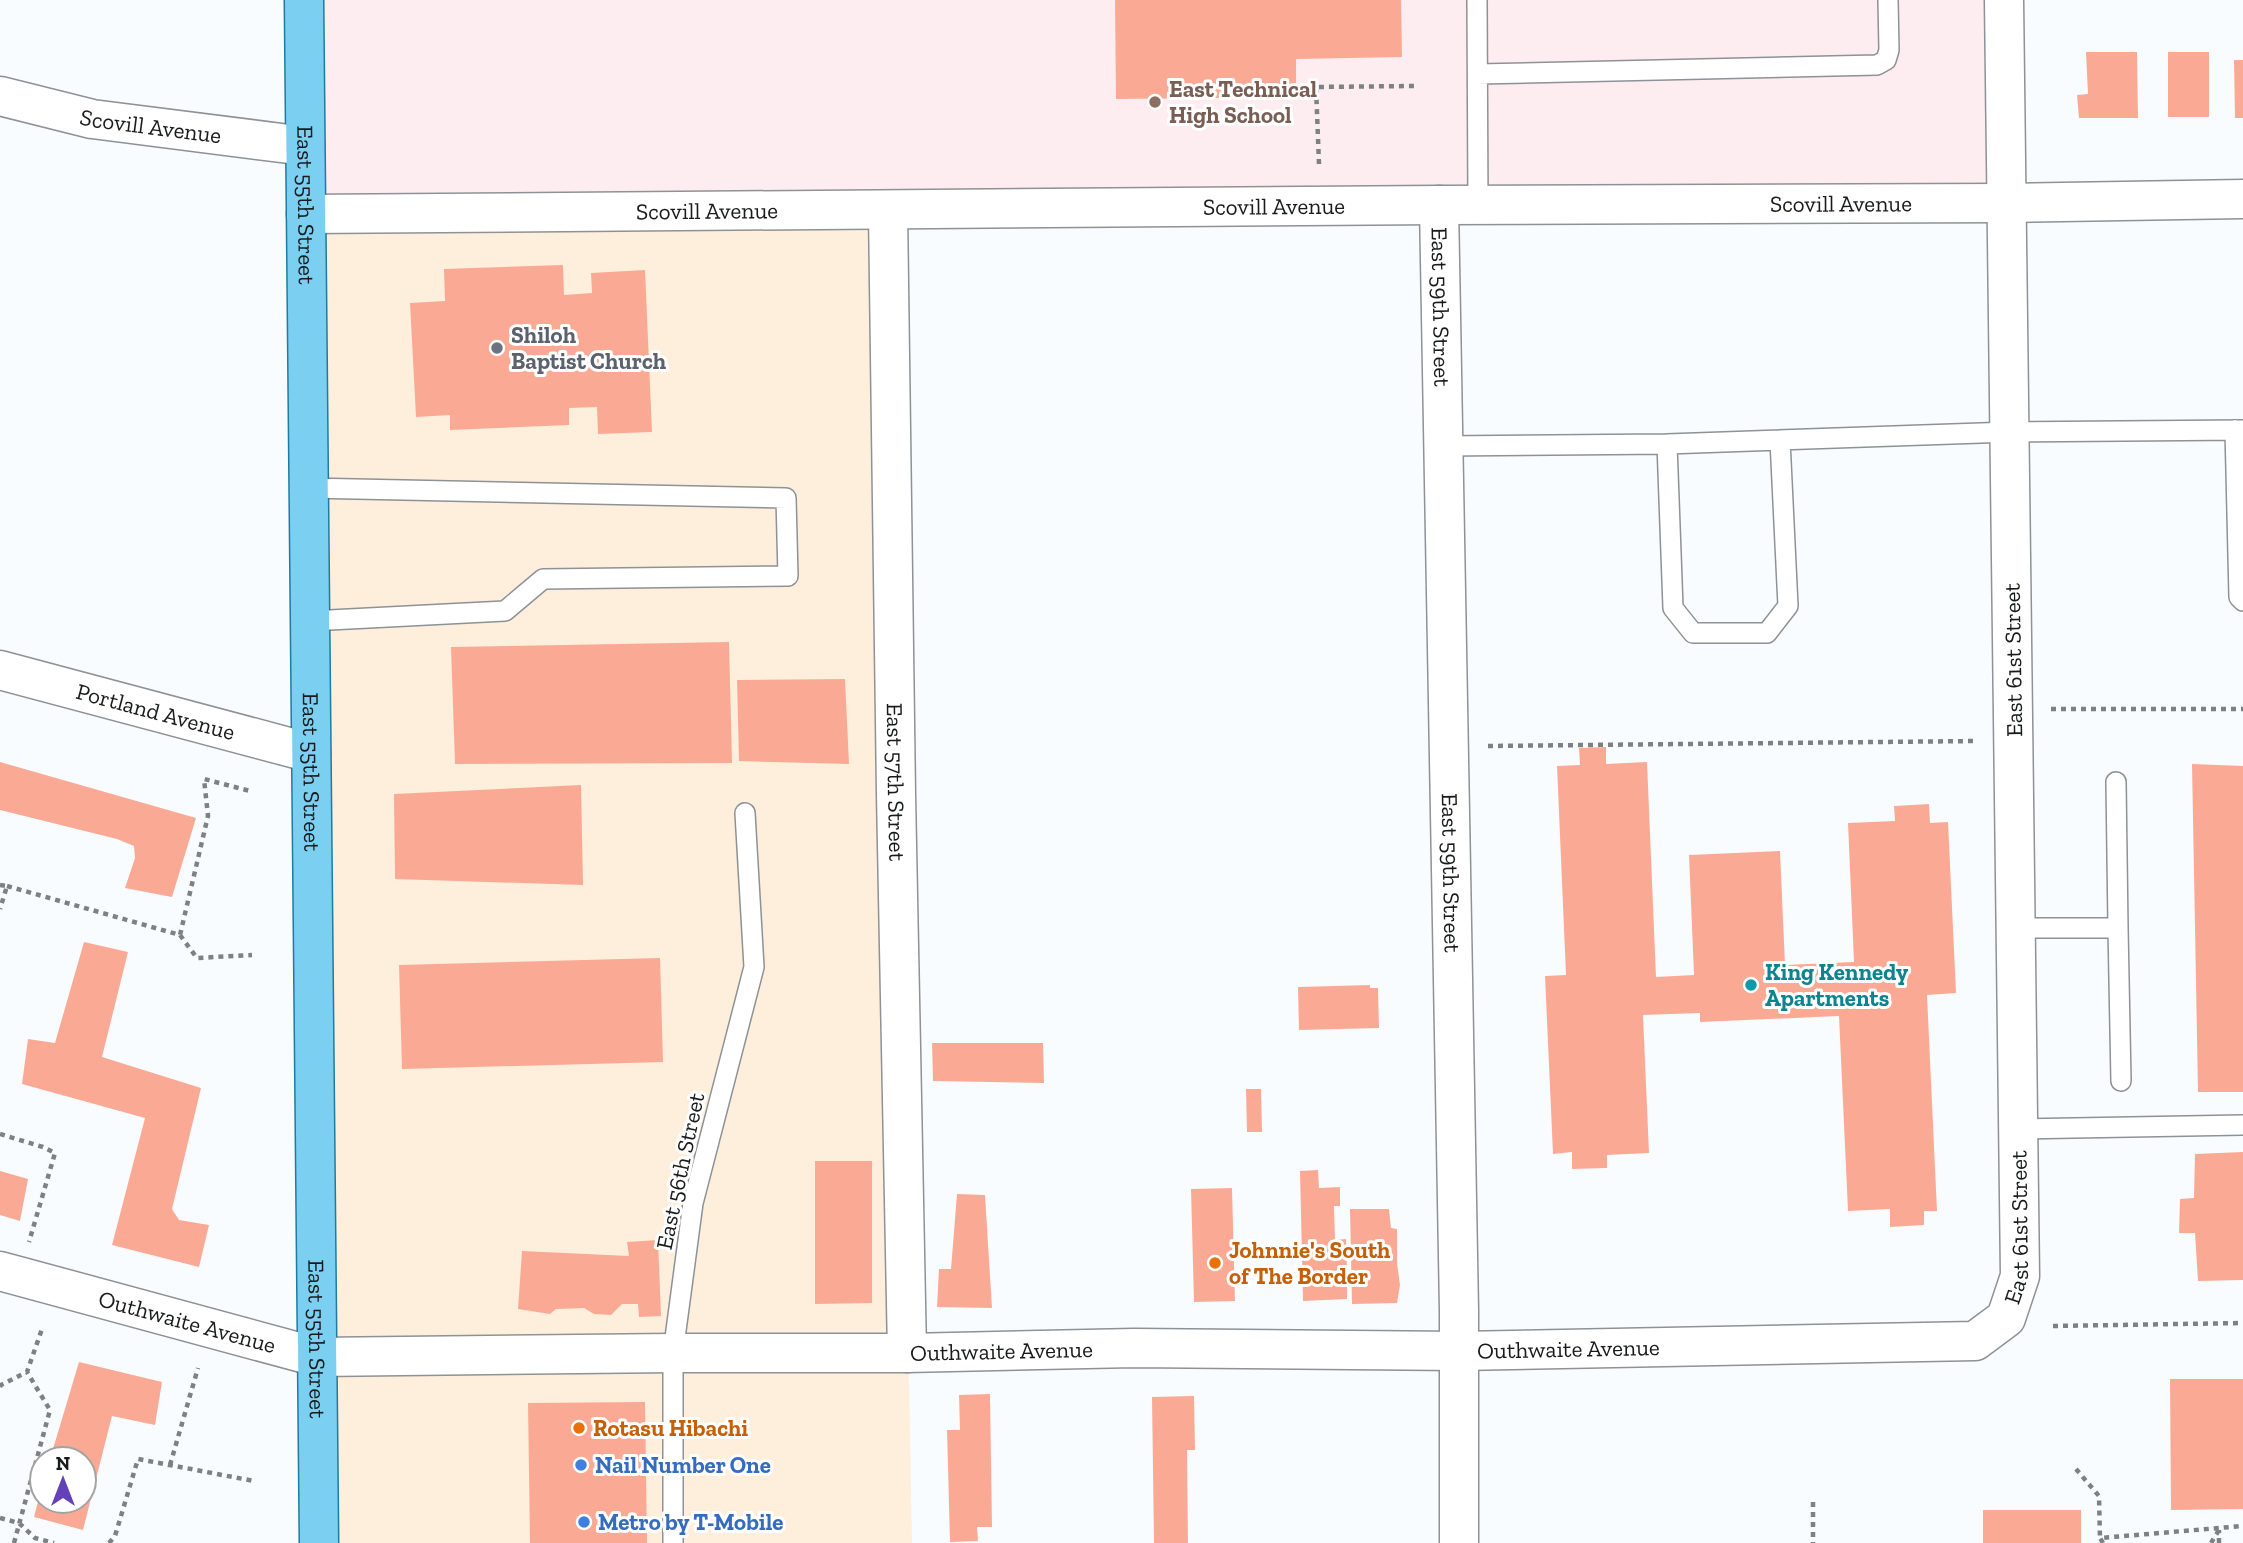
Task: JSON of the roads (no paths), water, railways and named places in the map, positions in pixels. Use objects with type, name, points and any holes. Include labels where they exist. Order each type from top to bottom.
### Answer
[{"type":"main road","name":"East 55th Street","points":[[304,0],[319,1543]]},
{"type":"street","name":"East 61st Street","points":[[2004,0],[2021,1276],[2006,1318]]},
{"type":"street","name":"Scovill Avenue","points":[[0,96],[92,119],[305,146]]},
{"type":"street","name":"Scovill Avenue","points":[[306,214],[2243,200]]},
{"type":"street","name":"East 59th Street","points":[[1439,205],[1459,1351],[1459,1543]]},
{"type":"street","name":"East 57th Street","points":[[888,210],[895,766],[907,1353]]},
{"type":"street","name":"Portland Avenue","points":[[0,670],[311,752]]},
{"type":"street","name":"Outhwaite Avenue","points":[[13,1260],[317,1357],[907,1353],[1134,1348],[1459,1351],[1975,1341],[2006,1318]]},
{"type":"lane","points":[[1477,0],[1478,205]]},
{"type":"lane","points":[[1478,74],[1877,65],[1886,61],[1889,50],[1888,0]]},
{"type":"lane","points":[[1443,446],[1667,444],[2010,432],[2239,430],[2239,597],[2243,601]]},
{"type":"lane","points":[[1667,444],[1673,608],[1693,633],[1767,633],[1788,606],[1780,440]]},
{"type":"lane","points":[[308,488],[786,499],[788,576],[543,579],[505,611],[310,621]]},
{"type":"lane","points":[[2116,782],[2121,1081]]},
{"type":"lane","name":"East 56th Street","points":[[673,1543],[673,1353],[693,1203],[754,967],[745,813]]},
{"type":"lane","points":[[2016,928],[2118,928]]},
{"type":"lane","points":[[2019,1129],[2243,1125]]},
{"type":"place","name":"East Technical High School","points":[[1155,102]]},
{"type":"place","name":"Shiloh Baptist Church","points":[[497,348]]},
{"type":"place","name":"King Kennedy Apartments","points":[[1751,985]]},
{"type":"place","name":"Johnnie's South of The Border","points":[[1215,1263]]},
{"type":"place","name":"Rotasu Hibachi","points":[[579,1428]]},
{"type":"place","name":"Nail Number One","points":[[581,1465]]},
{"type":"place","name":"Metro by T-Mobile","points":[[584,1522]]}]
